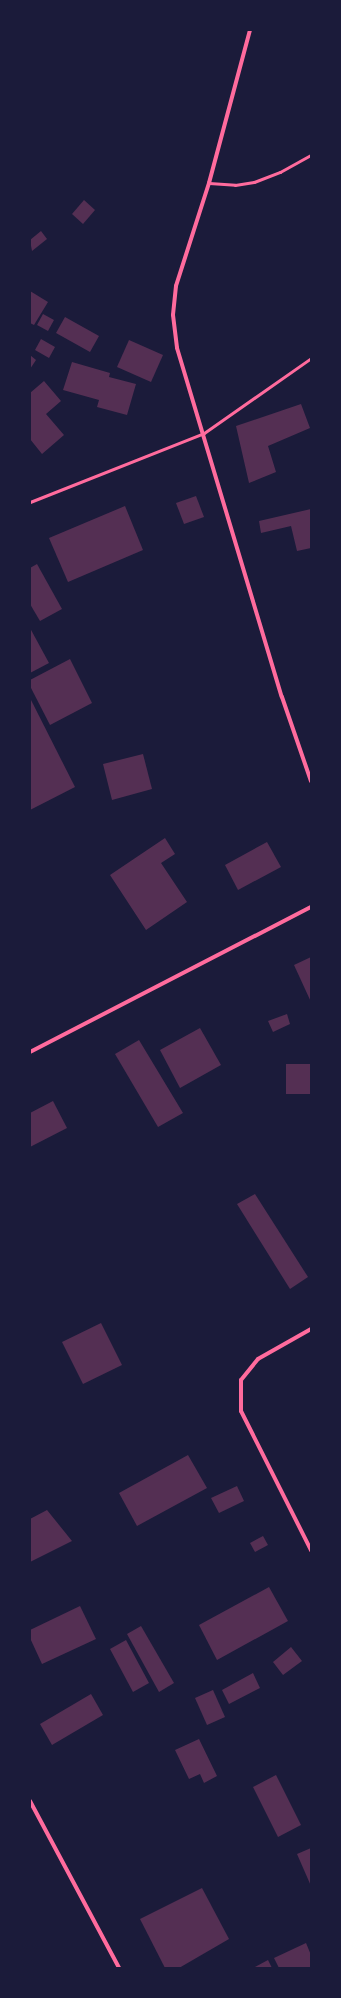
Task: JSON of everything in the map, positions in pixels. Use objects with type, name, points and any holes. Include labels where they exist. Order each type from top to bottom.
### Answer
[{"type":"street","points":[[250,30],[209,184],[176,286],[173,315],[176,348],[204,433],[282,697],[311,781]]},
{"type":"street","points":[[30,1052],[311,907]]},
{"type":"street","points":[[311,1329],[258,1359],[241,1380],[241,1411],[311,1550]]},
{"type":"street","points":[[30,1800],[119,1968]]},
{"type":"lane","points":[[209,184],[235,185],[254,182],[280,172],[311,155]]},
{"type":"lane","points":[[30,502],[204,433],[311,358]]},
{"type":"building","points":[[84,200],[95,210],[83,224],[72,214]]},
{"type":"building","points":[[41,231],[47,239],[32,251],[30,240]]},
{"type":"building","points":[[30,291],[48,302],[34,325],[30,323]]},
{"type":"building","points":[[43,314],[54,320],[48,331],[37,325]]},
{"type":"building","points":[[65,317],[99,336],[90,352],[56,333]]},
{"type":"building","points":[[41,339],[55,347],[49,358],[35,350]]},
{"type":"building","points":[[129,340],[163,355],[151,382],[117,367]]},
{"type":"building","points":[[30,355],[36,360],[30,369]]},
{"type":"building","points":[[72,362],[110,373],[109,377],[136,384],[127,415],[97,407],[99,400],[63,390]]},
{"type":"building","points":[[44,381],[61,401],[46,414],[64,435],[42,454],[30,439],[30,393]]},
{"type":"building","points":[[301,404],[310,428],[268,446],[276,472],[249,483],[236,426]]},
{"type":"building","points":[[196,496],[204,517],[184,524],[176,503]]},
{"type":"building","points":[[125,506],[143,550],[68,582],[49,538]]},
{"type":"building","points":[[311,509],[311,548],[297,551],[291,526],[261,533],[259,521]]},
{"type":"building","points":[[37,564],[62,609],[40,621],[30,604],[30,568]]},
{"type":"building","points":[[30,628],[49,663],[30,673]]},
{"type":"building","points":[[70,659],[92,703],[50,725],[30,686],[30,680]]},
{"type":"building","points":[[30,698],[75,787],[30,810]]},
{"type":"building","points":[[143,754],[152,789],[112,800],[103,764]]},
{"type":"building","points":[[165,838],[175,854],[161,863],[187,902],[146,930],[110,875]]},
{"type":"building","points":[[267,842],[281,867],[238,890],[225,865]]},
{"type":"building","points":[[311,957],[311,1002],[294,965]]},
{"type":"building","points":[[287,1014],[290,1024],[273,1032],[268,1021]]},
{"type":"building","points":[[200,1028],[221,1065],[180,1088],[160,1050]]},
{"type":"building","points":[[139,1040],[183,1113],[158,1127],[115,1054]]},
{"type":"building","points":[[286,1064],[311,1064],[311,1094],[286,1094]]},
{"type":"building","points":[[53,1101],[67,1128],[30,1147],[30,1113]]},
{"type":"building","points":[[255,1194],[308,1277],[290,1289],[237,1204]]},
{"type":"building","points":[[101,1323],[122,1365],[83,1384],[62,1342]]},
{"type":"building","points":[[188,1455],[207,1488],[137,1526],[119,1493]]},
{"type":"building","points":[[237,1486],[244,1501],[219,1513],[211,1498]]},
{"type":"building","points":[[47,1510],[72,1541],[30,1562],[30,1519]]},
{"type":"building","points":[[263,1536],[268,1545],[255,1552],[250,1543]]},
{"type":"building","points":[[269,1587],[288,1621],[217,1660],[199,1625]]},
{"type":"building","points":[[80,1606],[96,1639],[42,1664],[30,1638],[30,1630]]},
{"type":"building","points":[[141,1626],[174,1683],[159,1692],[127,1634]]},
{"type":"building","points":[[126,1640],[149,1683],[133,1692],[110,1649]]},
{"type":"building","points":[[291,1647],[302,1661],[283,1675],[273,1662]]},
{"type":"building","points":[[253,1673],[260,1688],[229,1704],[222,1690]]},
{"type":"building","points":[[213,1690],[225,1717],[207,1725],[195,1698]]},
{"type":"building","points":[[91,1694],[103,1715],[52,1745],[40,1724]]},
{"type":"building","points":[[199,1739],[217,1776],[204,1783],[200,1774],[189,1779],[175,1750]]},
{"type":"building","points":[[276,1775],[301,1825],[278,1837],[253,1787]]},
{"type":"building","points":[[311,1848],[311,1886],[297,1854]]},
{"type":"building","points":[[202,1888],[229,1939],[179,1968],[165,1968],[140,1919]]},
{"type":"building","points":[[306,1943],[311,1955],[311,1968],[279,1968],[274,1958]]},
{"type":"building","points":[[268,1960],[272,1968],[253,1968]]}]
